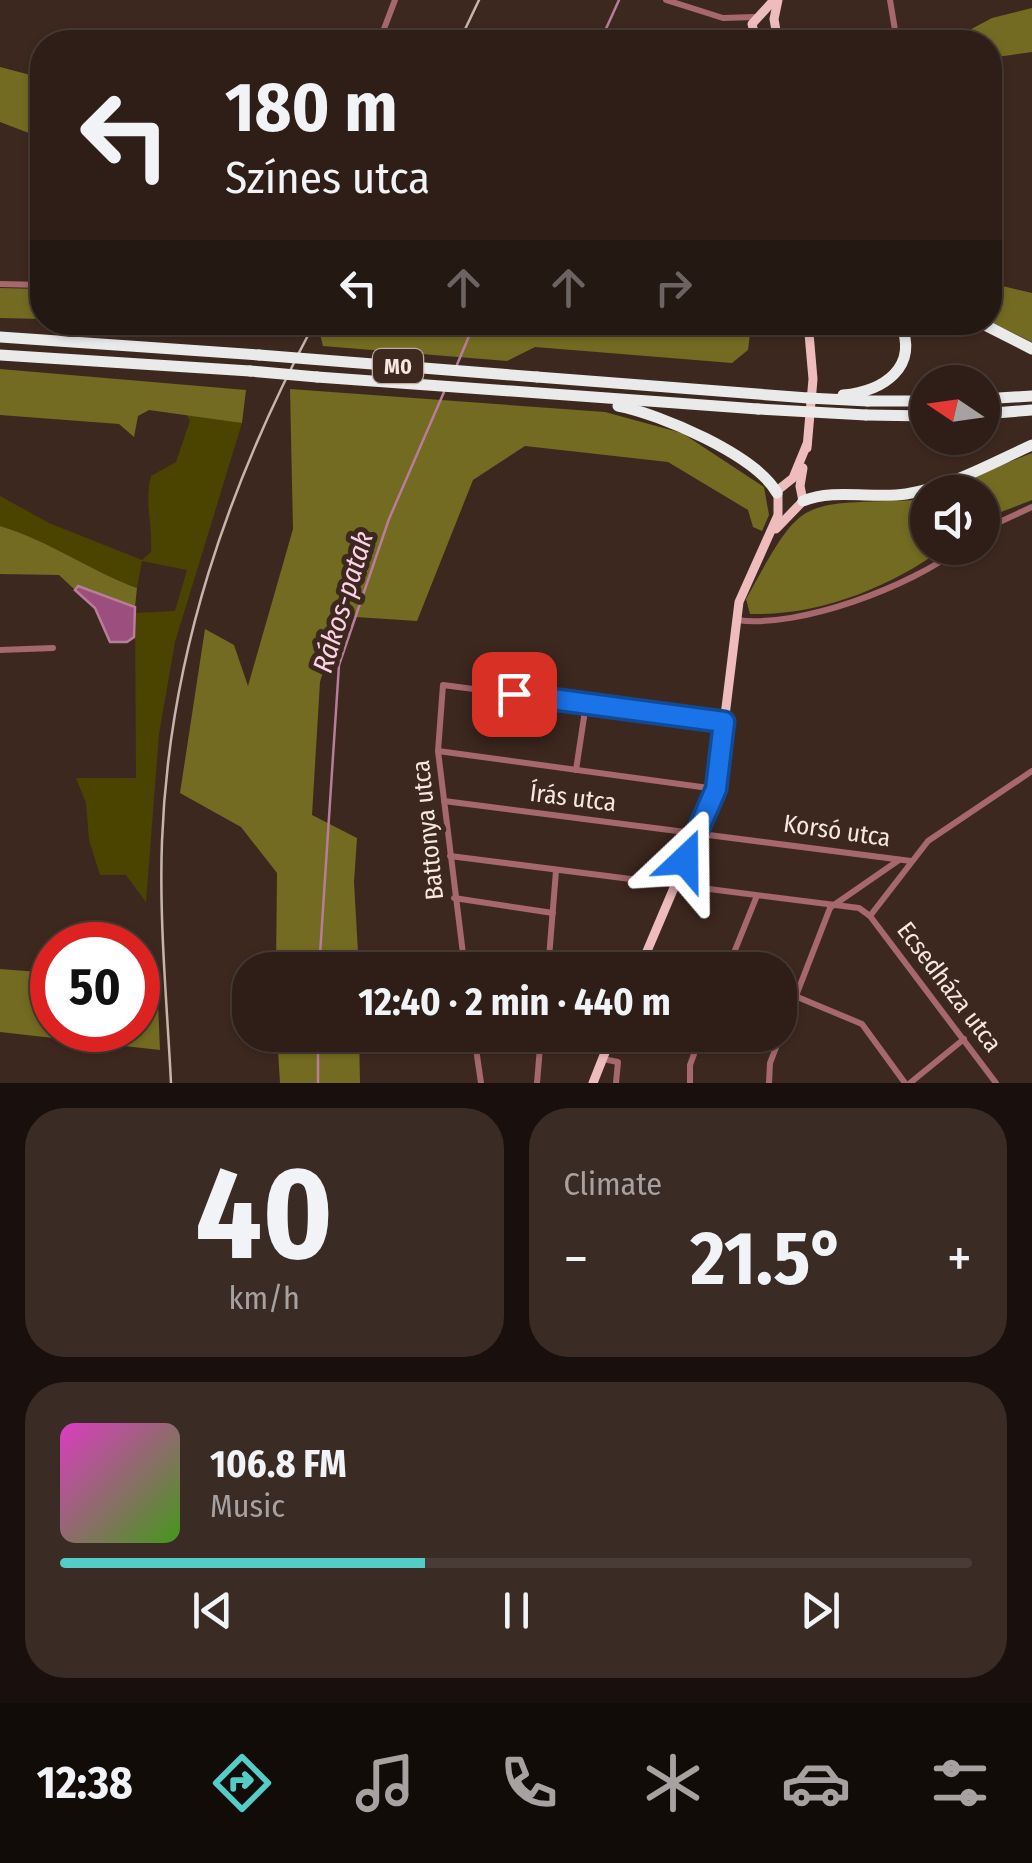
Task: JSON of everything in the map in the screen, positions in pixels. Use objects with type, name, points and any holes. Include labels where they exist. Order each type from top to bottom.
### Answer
[{"type":"highway","points":[[1002,334],[1032,349]]},
{"type":"highway","points":[[808,398],[876,390],[896,374],[906,345],[903,335]]},
{"type":"highway","name":"M0","points":[[0,337],[808,398],[910,401]]},
{"type":"highway","name":"M0","points":[[0,355],[574,397],[910,416]]},
{"type":"highway","points":[[1000,398],[1032,396]]},
{"type":"highway","points":[[574,397],[640,410],[680,425],[763,478],[778,499]]},
{"type":"highway","points":[[1000,413],[1032,410]]},
{"type":"highway","points":[[798,506],[923,490],[1032,444]]},
{"type":"main road","points":[[754,30],[759,16],[776,0]]},
{"type":"main road","points":[[773,30],[776,0]]},
{"type":"main road","points":[[759,16],[774,18]]},
{"type":"main road","points":[[646,952],[716,789],[742,588],[766,544],[798,506],[813,379],[808,335]]},
{"type":"main road","points":[[766,544],[778,499],[807,444]]},
{"type":"main road","points":[[788,483],[800,486]]},
{"type":"main road","points":[[778,499],[798,506]]},
{"type":"main road","points":[[593,1083],[605,1052]]},
{"type":"street","points":[[384,30],[395,0]]},
{"type":"street","points":[[666,0],[749,30]]},
{"type":"street","points":[[890,0],[895,30]]},
{"type":"street","points":[[723,18],[759,16]]},
{"type":"street","points":[[0,284],[30,285]]},
{"type":"street","points":[[1000,522],[1032,508]]},
{"type":"street","points":[[736,620],[783,622],[816,614],[931,565]]},
{"type":"street","points":[[0,650],[52,648]]},
{"type":"street","name":"Battonya utca","points":[[462,952],[438,751],[443,685],[586,704]]},
{"type":"street","points":[[576,770],[586,704],[724,722]]},
{"type":"street","points":[[438,751],[716,789]]},
{"type":"street","points":[[450,856],[830,908],[859,908],[870,916],[928,841],[1032,771]]},
{"type":"street","name":"Írás utca","points":[[444,801],[697,834]]},
{"type":"street","name":"Korsó utca","points":[[697,834],[911,861]]},
{"type":"street","points":[[797,991],[830,908],[900,860]]},
{"type":"street","points":[[550,952],[556,871]]},
{"type":"street","points":[[454,898],[553,913]]},
{"type":"street","points":[[734,952],[756,898]]},
{"type":"street","name":"Ecsedháza utca","points":[[870,916],[996,1083]]},
{"type":"street","points":[[797,997],[862,1024],[908,1083],[964,1039]]},
{"type":"street","points":[[477,1052],[482,1083]]},
{"type":"street","points":[[537,1083],[540,1052]]},
{"type":"street","points":[[690,1083],[695,1052]]},
{"type":"street","points":[[768,1083],[774,1052]]},
{"type":"street","points":[[602,1059],[618,1062],[616,1083]]},
{"type":"shaded area","points":[[1032,8],[1032,52],[1002,56],[1002,30],[970,30],[992,18]]},
{"type":"shaded area","points":[[0,67],[30,75],[30,133],[0,122]]},
{"type":"shaded area","points":[[1002,286],[1032,293],[1032,342],[1002,328]]},
{"type":"shaded area","points":[[0,288],[30,289],[30,319],[0,318]]},
{"type":"shaded area","points":[[320,335],[750,335],[748,350],[732,363],[535,347],[507,361],[323,346]]},
{"type":"shaded area","points":[[0,369],[246,390],[242,423],[149,410],[138,416],[134,437],[119,424],[0,415]]},
{"type":"shaded area","points":[[290,389],[605,412],[682,433],[764,487],[769,515],[762,531],[753,527],[748,510],[668,462],[525,446],[473,480],[417,621],[340,616],[320,682],[312,815],[357,838],[354,882],[358,952],[276,952],[277,873],[241,827],[180,793],[205,629],[234,645],[248,686],[293,529]]},
{"type":"shaded area","points":[[185,412],[242,423],[175,642],[159,734],[146,902],[126,875],[100,875],[89,840],[86,803],[76,778],[136,778],[135,613],[175,611],[187,570],[142,561],[137,588],[0,526],[0,496],[49,523],[142,560],[151,552],[151,476],[176,462],[190,421]]},
{"type":"shaded area","points":[[1032,453],[1032,500],[1000,512],[1000,475],[977,475]]},
{"type":"shaded area","points":[[910,500],[910,565],[918,565],[876,587],[827,605],[750,614],[746,599],[794,523],[808,512],[847,503]]},
{"type":"shaded area","points":[[0,526],[137,588],[135,607],[78,586],[75,590],[59,575],[0,574]]},
{"type":"shaded area","points":[[78,586],[135,607],[134,637],[127,642],[110,642],[95,608],[75,590]]},
{"type":"shaded area","points":[[0,969],[30,971],[30,1035],[0,1032]]},
{"type":"shaded area","points":[[278,1052],[359,1052],[360,1083],[280,1083]]},
{"type":"waterway","name":"Rákos-patak","points":[[605,30],[619,0]]},
{"type":"waterway","name":"Rákos-patak","points":[[456,367],[470,335]]},
{"type":"waterway","name":"Rákos-patak","points":[[320,952],[339,665],[389,519],[444,392]]},
{"type":"waterway","name":"Rákos-patak","points":[[318,1052],[318,1083]]},
{"type":"railway","points":[[465,30],[479,0]]},
{"type":"railway","points":[[171,1083],[161,871],[167,772],[177,704],[208,573],[230,509],[255,446],[308,335]]},
{"type":"route","points":[[514,694],[724,722],[716,789],[685,860]]}]
